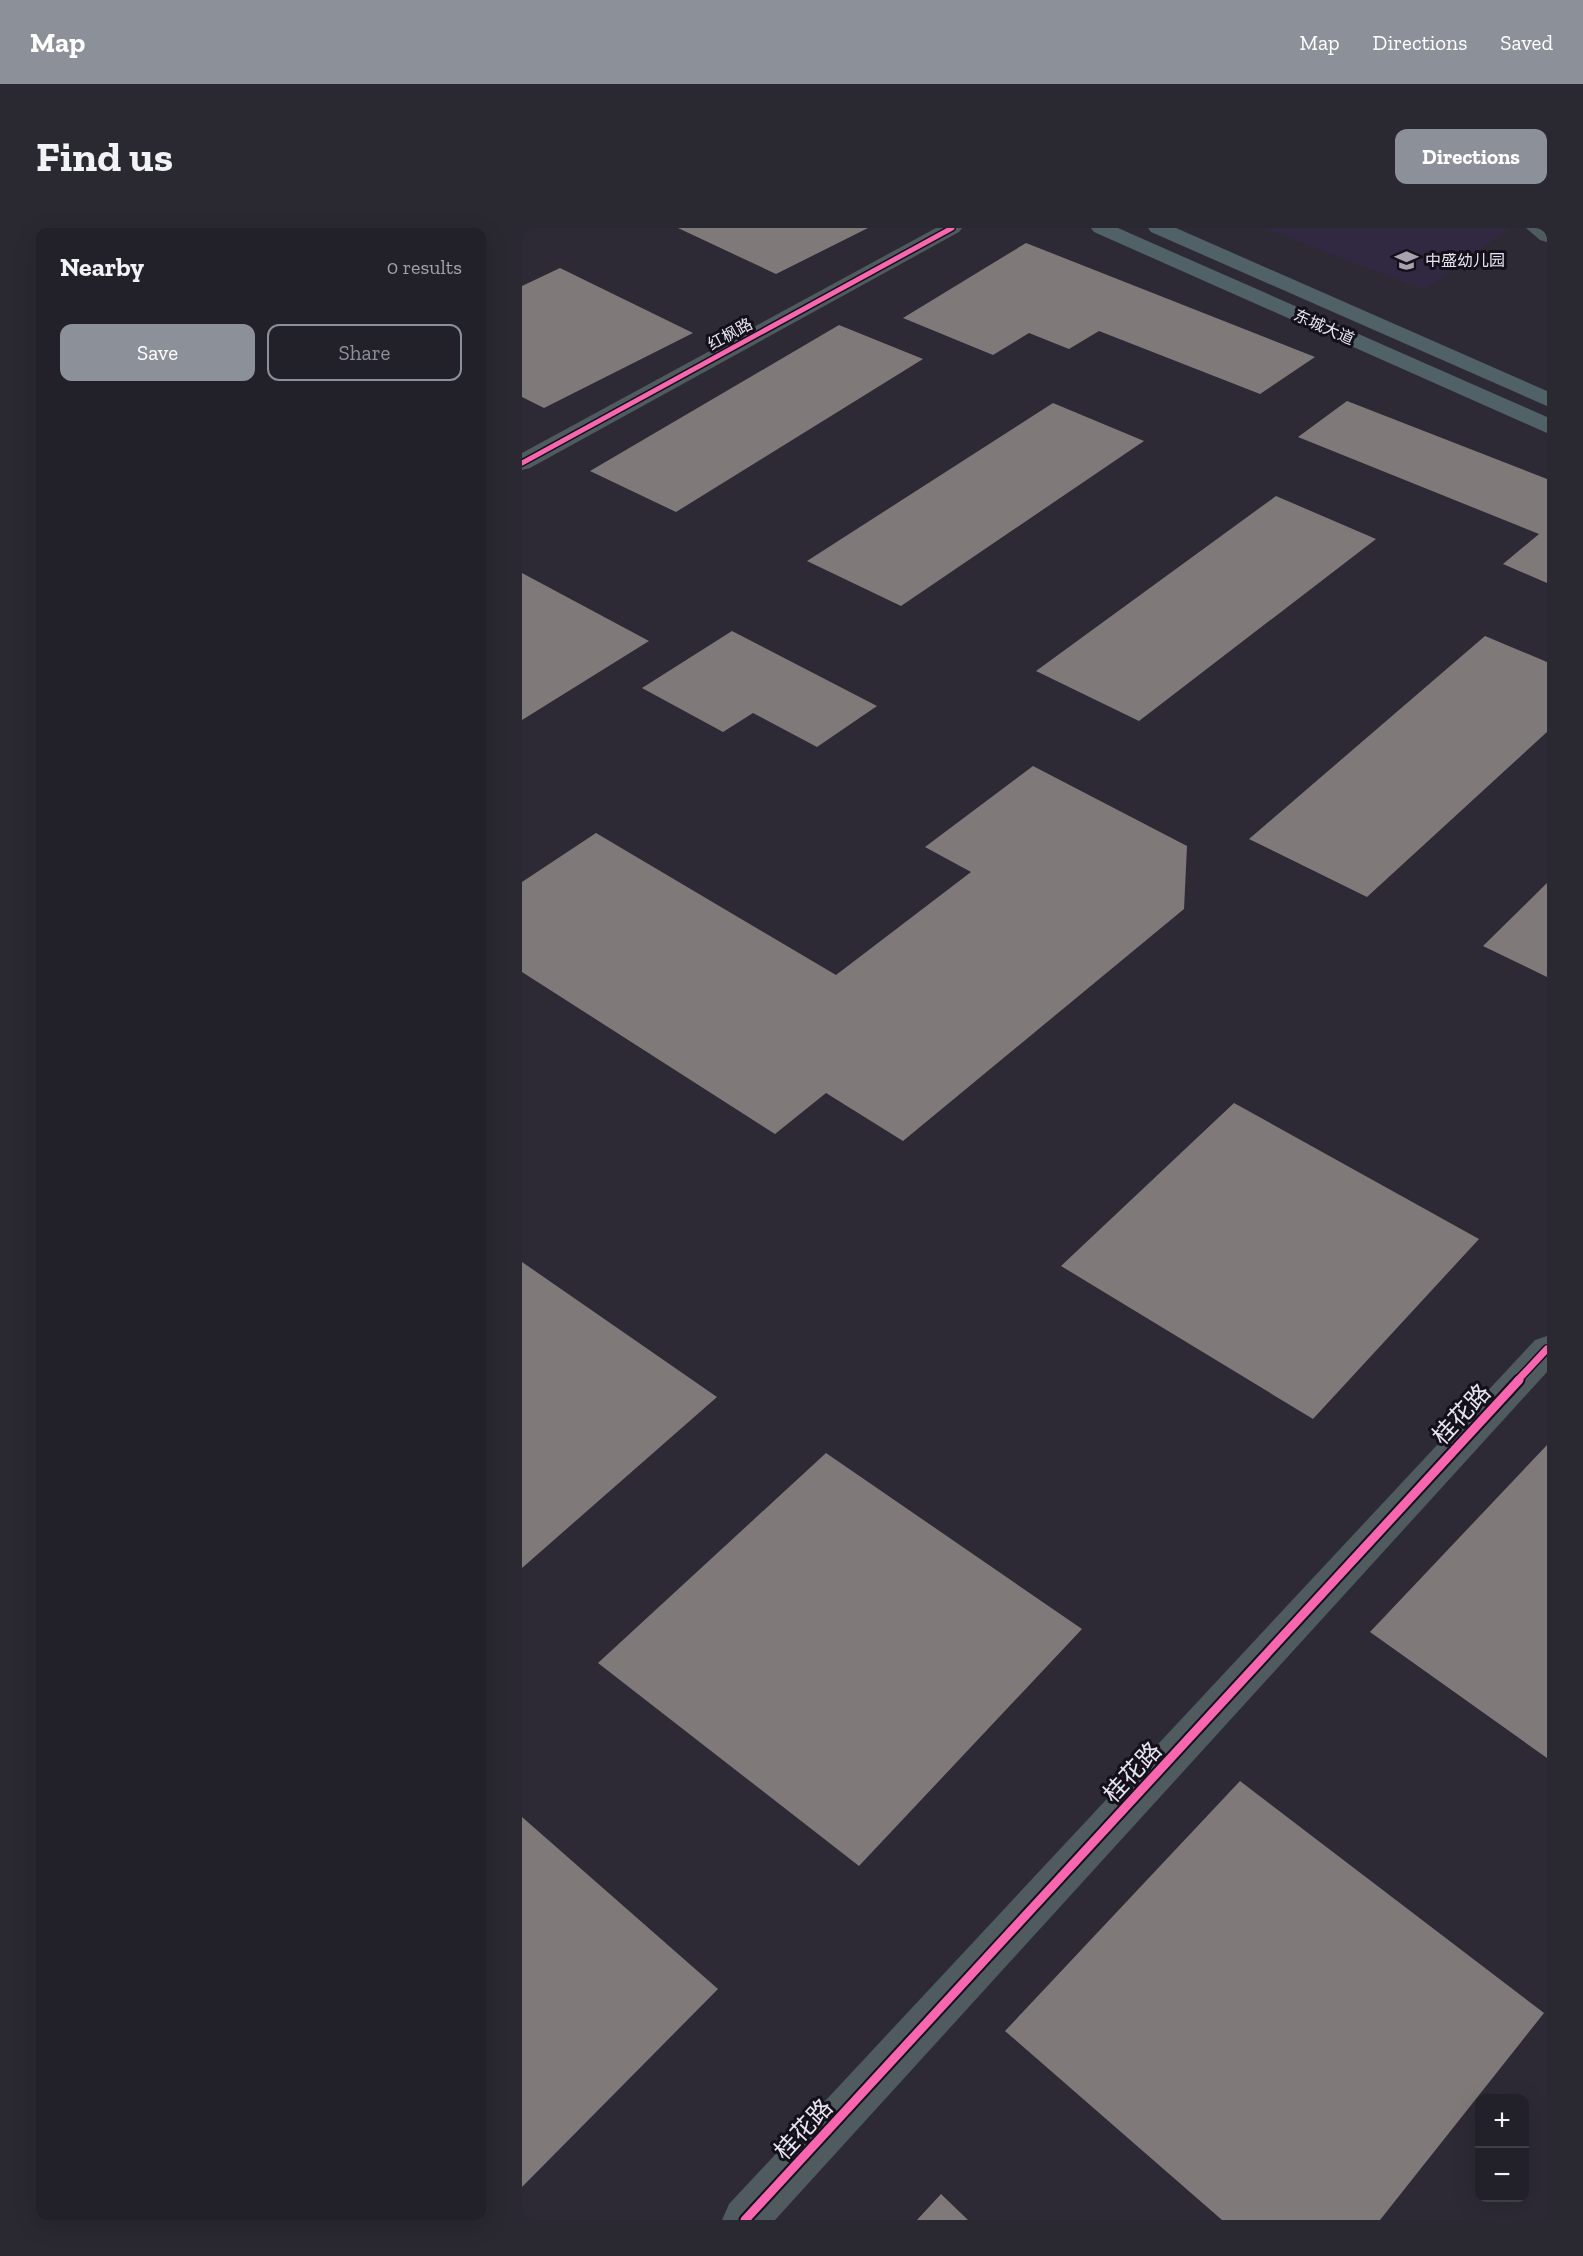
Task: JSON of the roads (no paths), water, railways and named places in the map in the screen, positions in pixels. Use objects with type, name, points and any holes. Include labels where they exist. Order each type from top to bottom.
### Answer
[{"type":"main road","name":"东城大道","points":[[1101,228],[1547,426]]},
{"type":"main road","name":"东城大道","points":[[1158,228],[1547,399]]},
{"type":"street","name":"红枫路","points":[[522,463],[952,228]]},
{"type":"street","points":[[1536,228],[1547,236]]},
{"type":"street","name":"桂花路","points":[[745,2220],[1547,1350]]},
{"type":"place","name":"中盛幼儿园","points":[[1407,260]]}]
